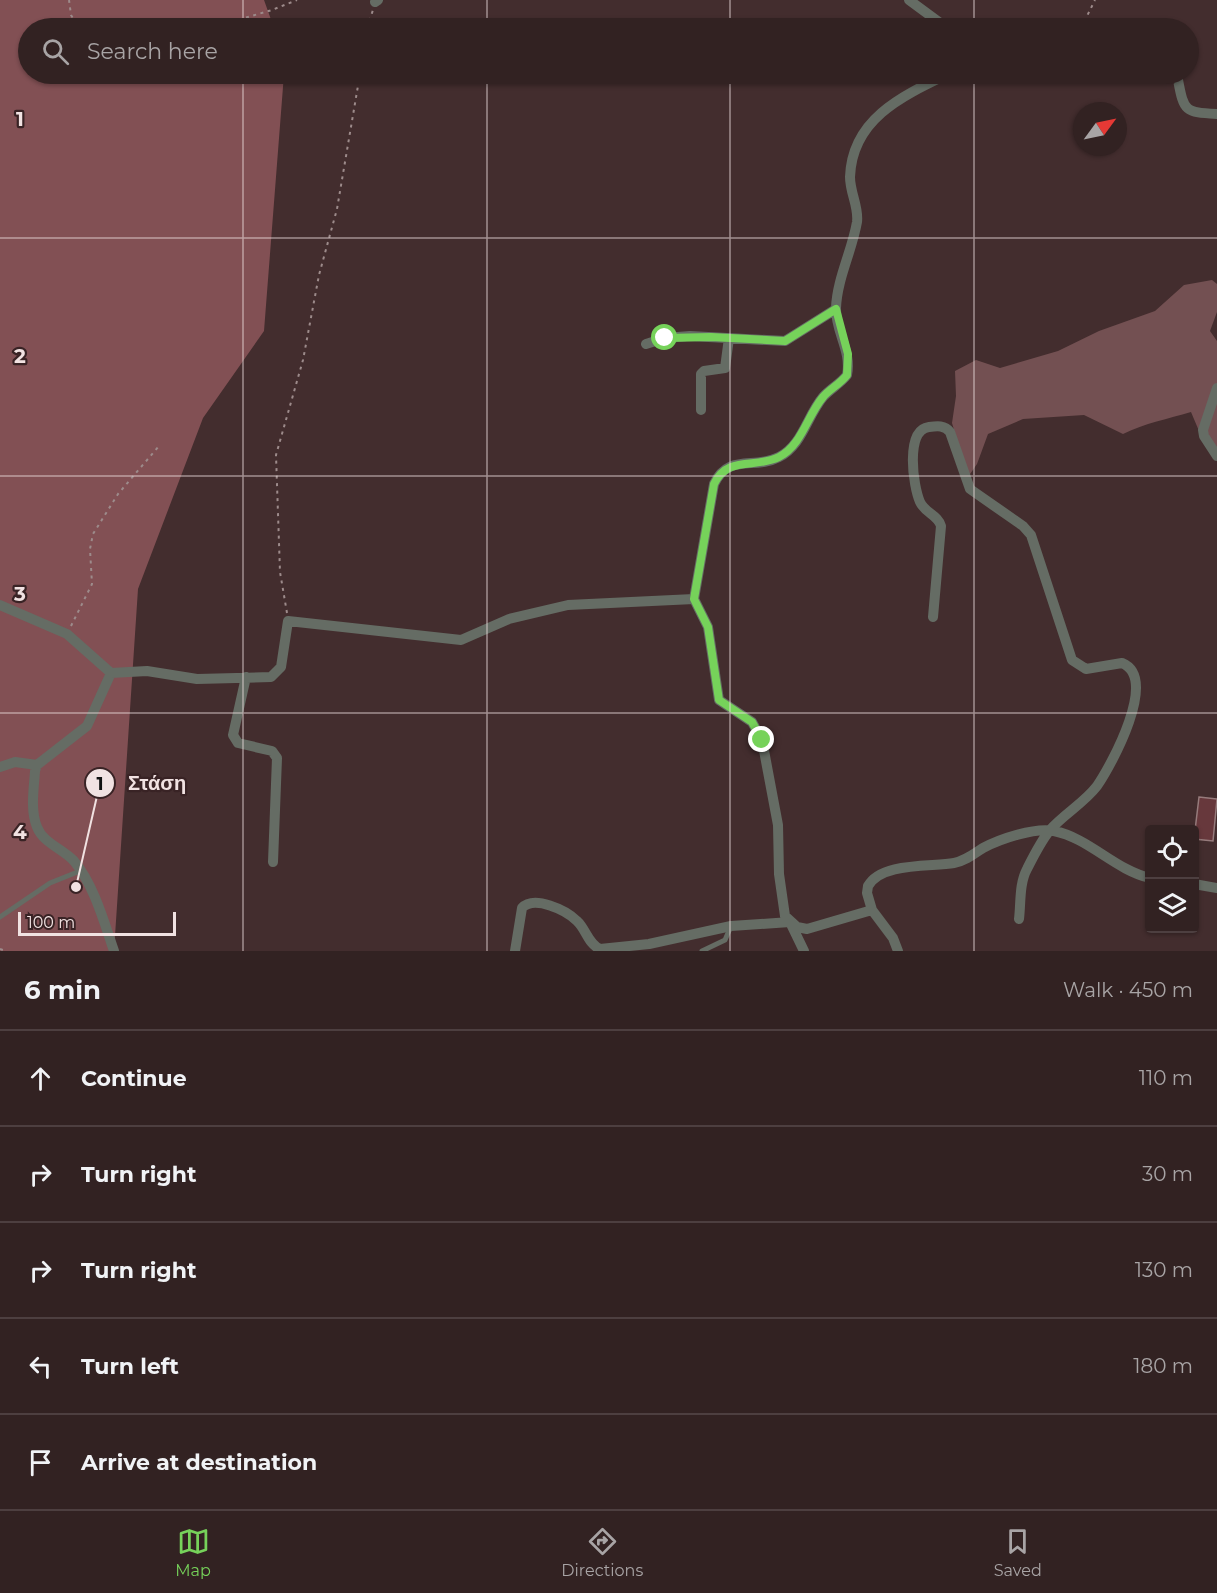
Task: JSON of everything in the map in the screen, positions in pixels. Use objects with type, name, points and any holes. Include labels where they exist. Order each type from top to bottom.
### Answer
[{"type":"street","points":[[909,0],[933,18]]},
{"type":"street","points":[[804,951],[782,909],[778,825],[762,740],[752,722],[719,700],[708,627],[694,599],[712,494],[718,476],[729,466],[768,461],[784,454],[794,444],[823,397],[847,375],[848,354],[836,309],[857,220],[850,188],[851,159],[856,147],[891,104],[929,84]]},
{"type":"street","points":[[1179,84],[1181,100],[1185,108],[1193,113],[1217,114]]},
{"type":"street","points":[[645,344],[682,337],[785,341],[836,309]]},
{"type":"street","points":[[701,410],[701,374],[704,371],[725,368],[729,338]]},
{"type":"street","points":[[1217,388],[1203,430],[1204,436],[1217,456]]},
{"type":"street","points":[[933,617],[941,526],[937,518],[926,512],[918,496],[913,441],[920,430],[927,427],[943,427],[951,432],[970,489],[1023,526],[1031,535],[1072,660],[1086,669],[1122,663],[1134,673],[1134,699],[1123,742],[1096,787],[1050,831],[1024,874],[1019,919]]},
{"type":"street","points":[[0,605],[67,634],[111,673],[147,671],[197,679],[246,677],[266,679],[278,673],[281,667],[288,621],[460,640],[508,620],[568,605],[694,599]]},
{"type":"street","points":[[111,673],[87,726],[37,765],[34,812],[36,826],[46,840],[74,861],[80,871],[104,920],[113,951]]},
{"type":"street","points":[[246,677],[233,735],[238,743],[272,751],[277,758],[273,862]]},
{"type":"street","points":[[0,767],[15,762],[37,765]]},
{"type":"street","points":[[898,951],[893,938],[872,910],[867,893],[868,886],[880,874],[929,863],[956,862],[998,842],[1050,831],[1070,838],[1129,871],[1145,877]]},
{"type":"street","points":[[1199,885],[1217,888]]},
{"type":"street","points":[[514,951],[522,908],[530,903],[551,906],[575,918],[592,943],[600,949],[649,944],[731,926],[790,922],[802,928],[812,928],[872,910]]},
{"type":"lane","points":[[0,917],[50,884],[80,871]]},
{"type":"lane","points":[[702,951],[725,940],[731,926]]},
{"type":"path","points":[[69,0],[73,18]]},
{"type":"path","points":[[244,18],[297,0]]},
{"type":"path","points":[[1086,18],[1095,0]]},
{"type":"path","points":[[370,18],[376,1]]},
{"type":"path","points":[[288,621],[280,572],[276,455],[303,360],[319,275],[337,209],[358,84]]},
{"type":"path","points":[[67,634],[92,584],[90,549],[93,534],[118,494],[159,446]]},
{"type":"path","points":[[0,949],[6,951]]},
{"type":"shaded area","points":[[0,0],[264,0],[270,18],[18,18],[18,84],[283,84],[264,331],[203,418],[138,589],[114,951],[0,951]]},
{"type":"shaded area","points":[[1212,280],[1217,284],[1217,312],[1210,331],[1217,341],[1217,452],[1199,431],[1191,412],[1148,424],[1123,434],[1084,415],[1023,419],[988,434],[977,464],[968,477],[952,423],[956,396],[955,371],[976,360],[1000,368],[1058,351],[1099,331],[1155,311],[1184,285]]},
{"type":"building","points":[[1199,797],[1217,799],[1213,841],[1199,840],[1199,825],[1196,825]]},
{"type":"place","name":"Στάση","points":[[76,887]]},
{"type":"route","points":[[665,338],[690,336],[785,341],[836,309],[848,354],[847,375],[823,397],[794,444],[784,454],[768,461],[729,466],[723,470],[714,484],[694,599],[708,627],[720,703],[752,722],[762,740]]}]
